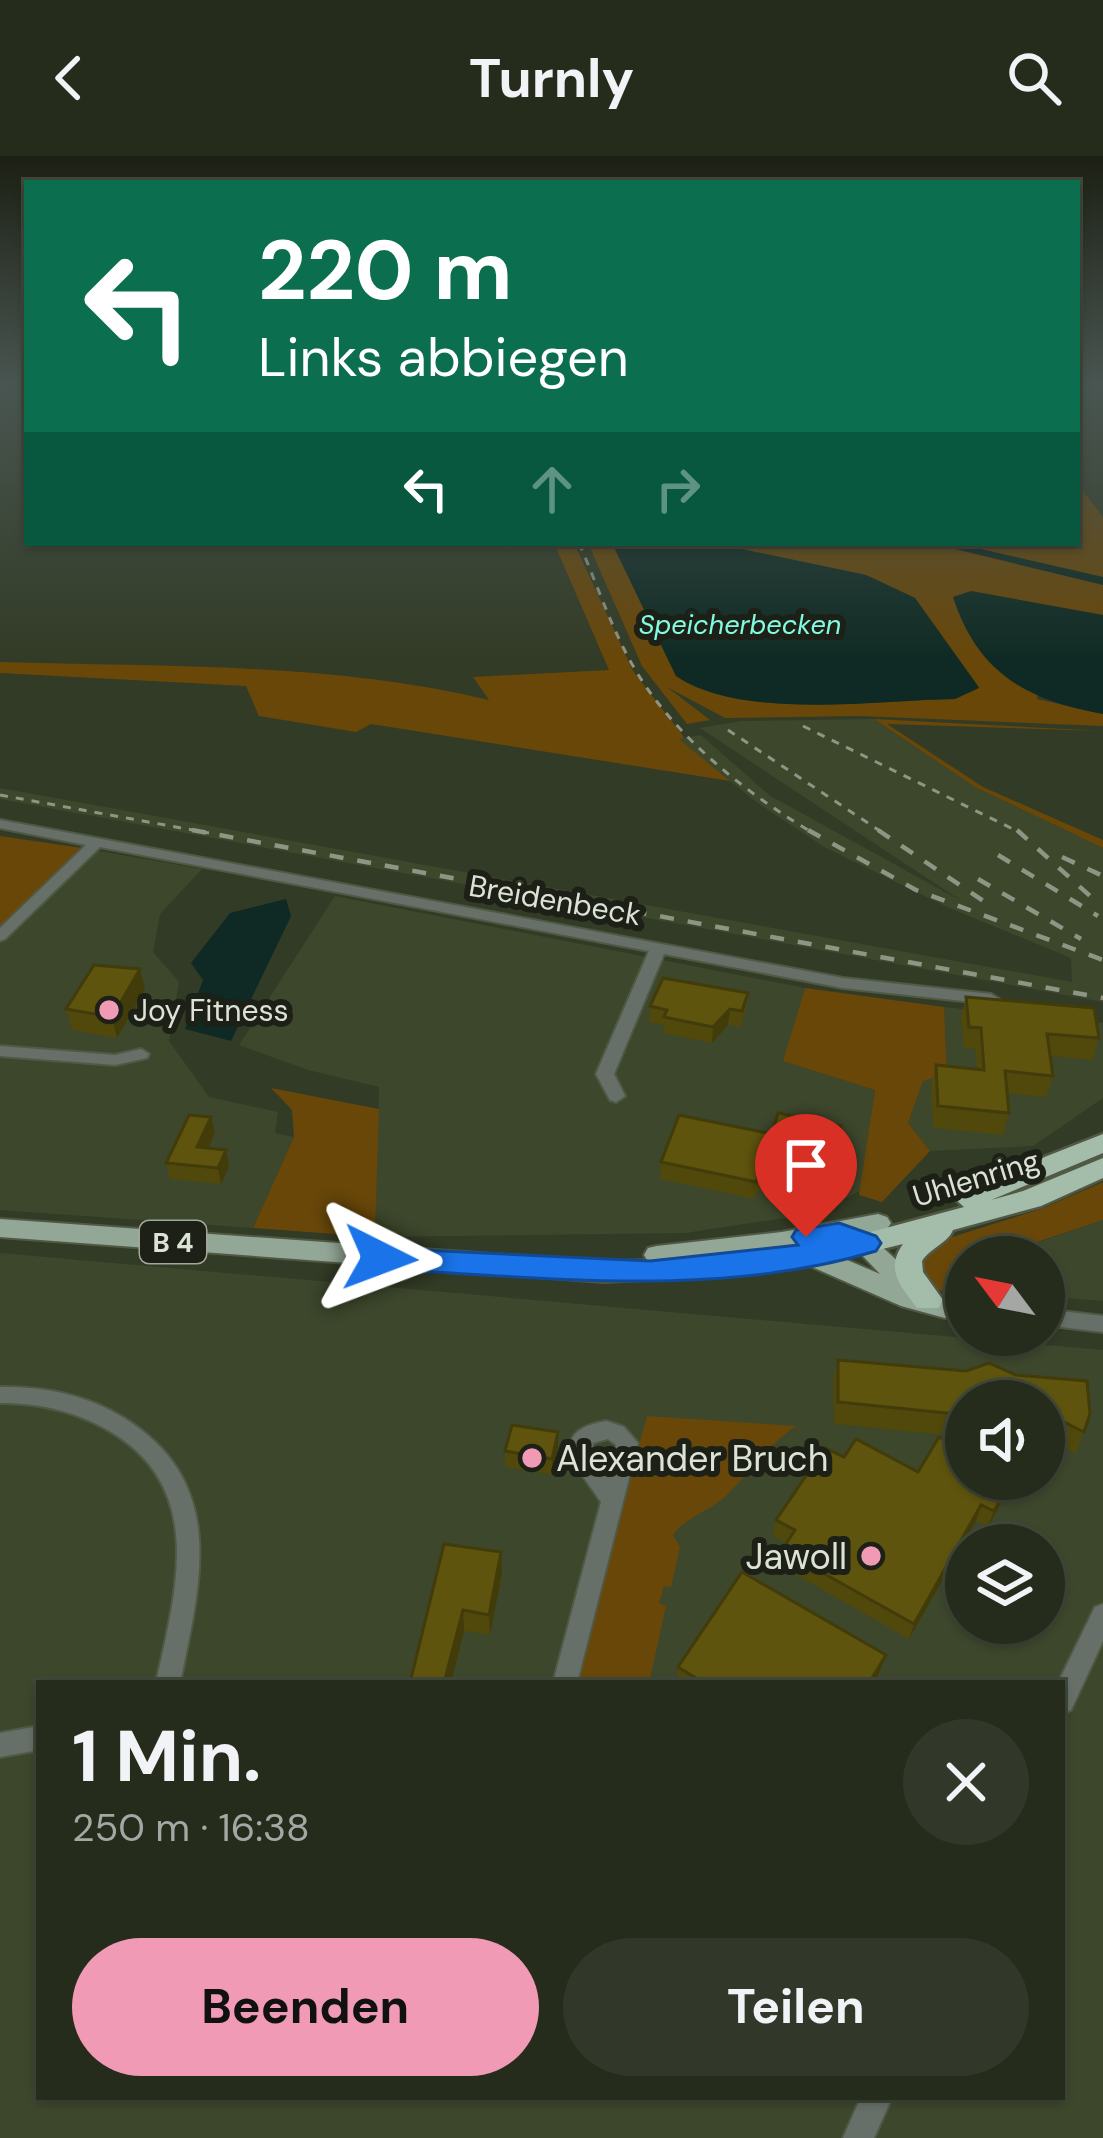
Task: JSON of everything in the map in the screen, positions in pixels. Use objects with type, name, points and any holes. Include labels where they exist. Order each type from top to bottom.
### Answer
[{"type":"highway","name":"Uhlenring","points":[[872,1233],[994,1190],[1103,1143]]},
{"type":"highway","name":"Uhlenring","points":[[872,1233],[1031,1199],[1103,1167]]},
{"type":"highway","points":[[945,1305],[907,1269],[920,1242],[1031,1199]]},
{"type":"main road","name":"B 4","points":[[0,1228],[650,1272],[784,1259],[872,1233]]},
{"type":"main road","name":"B 4","points":[[541,1267],[831,1233],[872,1233]]},
{"type":"main road","points":[[872,1233],[868,1266],[882,1287]]},
{"type":"main road","points":[[872,1233],[896,1277],[945,1305]]},
{"type":"main road","points":[[784,1259],[839,1265],[907,1302],[945,1306]]},
{"type":"street","name":"Breidenbeck","points":[[0,824],[843,982],[1005,1000]]},
{"type":"street","points":[[0,936],[97,842]]},
{"type":"street","points":[[616,1096],[605,1074],[659,947]]},
{"type":"street","points":[[0,1051],[115,1060],[142,1054]]},
{"type":"street","points":[[1065,1319],[1103,1324]]},
{"type":"street","points":[[0,1395],[77,1404],[129,1429],[169,1467],[189,1519],[190,1576],[169,1680]]},
{"type":"street","points":[[566,1680],[613,1501]]},
{"type":"street","points":[[1065,1696],[1103,1615]]},
{"type":"street","points":[[0,1744],[36,1738]]},
{"type":"street","points":[[858,2138],[876,2100]]},
{"type":"shaded area","points":[[1080,487],[1103,517],[1103,615],[1056,607],[1037,699],[1103,714],[1103,726],[860,716],[725,718],[667,687],[710,720],[687,724],[642,666],[589,546],[613,546],[676,676],[703,690],[772,703],[811,704],[955,699],[979,687],[915,598],[866,575],[727,546],[1080,546]]},
{"type":"shaded area","points":[[555,546],[575,546],[633,671],[684,737],[680,740],[730,781],[371,724],[356,732],[259,716],[246,686],[0,673],[0,662],[308,673],[489,700],[473,677],[609,670]]},
{"type":"shaded area","points":[[874,719],[975,787],[1103,848],[1103,1002],[0,799],[0,788],[1072,982],[1071,958],[945,906],[824,847],[755,801],[678,739],[701,735],[769,795],[963,902],[700,728],[742,721]]},
{"type":"shaded area","points":[[874,719],[1103,731],[887,724],[983,787],[1103,840],[1103,848],[975,787]]},
{"type":"shaded area","points":[[0,836],[82,848],[0,927]]},
{"type":"shaded area","points":[[82,848],[202,869],[160,914],[153,952],[179,982],[169,1041],[209,1097],[278,1112],[275,1133],[294,1137],[253,1228],[0,1210],[0,927]]},
{"type":"shaded area","points":[[335,896],[805,988],[784,1061],[875,1090],[861,1190],[818,1213],[685,1233],[375,1237],[379,1087],[308,1070],[239,1045]]},
{"type":"shaded area","points":[[805,988],[944,1007],[947,1074],[923,1081],[908,1123],[930,1151],[882,1202],[859,1195],[875,1090],[783,1061]]},
{"type":"shaded area","points":[[944,1007],[1103,1023],[1103,1098],[1033,1146],[930,1151],[908,1123],[923,1080],[947,1073]]},
{"type":"shaded area","points":[[271,1088],[379,1109],[375,1237],[253,1228],[294,1137],[292,1110]]},
{"type":"shaded area","points":[[1103,1182],[1103,1220],[1055,1236],[955,1236],[1041,1209]]},
{"type":"shaded area","points":[[1103,1220],[1103,1301],[1065,1298],[1065,1236],[1056,1236]]},
{"type":"shaded area","points":[[945,1239],[945,1293],[923,1282],[919,1262],[933,1243]]},
{"type":"shaded area","points":[[0,1253],[945,1336],[945,1356],[1065,1356],[1065,1347],[1103,1350],[1103,2138],[0,2138]]},
{"type":"shaded area","points":[[647,1416],[796,1426],[727,1495],[673,1535],[680,1547],[671,1587],[664,1586],[659,1603],[666,1606],[650,1680],[577,1680],[614,1540],[618,1543],[613,1537]]},
{"type":"water","name":"Speicherbecken","points":[[613,546],[727,546],[866,575],[915,598],[979,688],[955,699],[811,705],[736,699],[676,676]]},
{"type":"water","points":[[971,591],[1103,615],[1103,714],[1051,701],[991,664],[976,646],[953,597]]},
{"type":"water","points":[[286,899],[291,916],[231,1041],[185,1029],[203,980],[191,963],[230,913]]},
{"type":"building","points":[[94,965],[140,969],[112,1017],[66,1009]]},
{"type":"building","points":[[663,978],[748,993],[742,1011],[730,1009],[713,1027],[664,1017],[667,1010],[650,1006]]},
{"type":"building","points":[[966,997],[1094,1008],[1099,1038],[1047,1034],[1053,1076],[1005,1071],[1009,1113],[938,1106],[936,1065],[984,1070],[981,1028],[969,1027]]},
{"type":"building","points":[[778,1113],[841,1126],[829,1174],[758,1176],[756,1182],[661,1162],[679,1115],[772,1134]]},
{"type":"building","points":[[189,1115],[211,1117],[197,1147],[226,1150],[218,1168],[166,1163]]},
{"type":"building","points":[[838,1360],[966,1371],[989,1363],[1016,1375],[1087,1381],[1090,1414],[1084,1432],[1065,1422],[1065,1380],[945,1380],[945,1413],[838,1402]]},
{"type":"building","points":[[512,1425],[558,1432],[552,1459],[505,1451]]},
{"type":"building","name":"Jawoll","points":[[939,1437],[945,1440],[945,1500],[1000,1500],[994,1511],[981,1505],[970,1524],[945,1524],[945,1569],[914,1624],[782,1550],[795,1530],[776,1520],[825,1448],[844,1457],[856,1439],[918,1472]]},
{"type":"building","points":[[444,1544],[501,1552],[489,1615],[463,1610],[445,1680],[411,1680]]},
{"type":"building","points":[[742,1572],[886,1655],[871,1680],[699,1680],[678,1667]]},
{"type":"waterway","points":[[950,546],[1103,581]]},
{"type":"railway","points":[[580,546],[627,656],[652,696],[692,741],[739,782],[810,831]]},
{"type":"railway","points":[[803,726],[1020,832]]},
{"type":"railway","points":[[728,730],[883,833]]},
{"type":"railway","points":[[0,795],[209,833]]},
{"type":"railway","points":[[192,830],[1103,998]]},
{"type":"railway","points":[[878,830],[988,904]]},
{"type":"railway","points":[[810,831],[916,890],[1103,960]]},
{"type":"railway","points":[[1020,832],[1100,905]]},
{"type":"railway","points":[[998,855],[1098,916]]},
{"type":"railway","points":[[1062,857],[1103,876]]},
{"type":"railway","points":[[978,879],[1081,939]]},
{"type":"place","name":"Joy Fitness","points":[[109,1010]]},
{"type":"place","name":"Alexander Bruch","points":[[532,1458]]},
{"type":"place","name":"Jawoll","points":[[871,1556]]},
{"type":"route","points":[[380,1258],[650,1272],[784,1259],[866,1243],[831,1233],[806,1237]]}]
